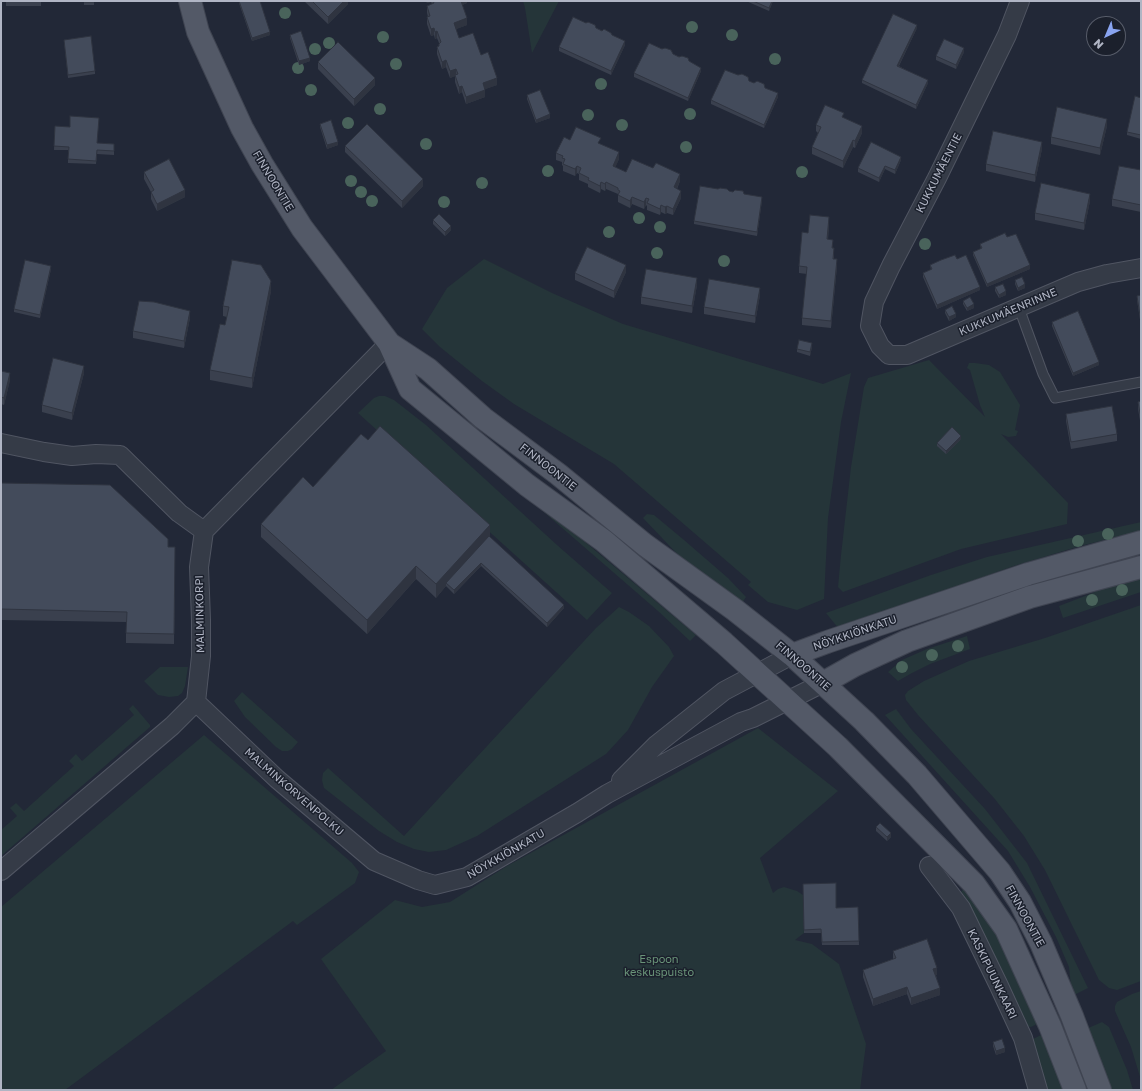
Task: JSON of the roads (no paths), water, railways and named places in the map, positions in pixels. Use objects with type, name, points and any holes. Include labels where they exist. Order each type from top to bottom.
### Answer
[{"type":"main road","name":"FINNOONTIE","points":[[190,1],[198,32],[242,128],[262,164],[302,228],[389,343],[410,389],[527,485],[604,541],[724,643],[838,747],[974,884],[1006,929],[1050,1026],[1074,1090]]},
{"type":"main road","name":"FINNOONTIE","points":[[389,343],[428,369],[483,418],[558,474],[645,545],[735,610],[792,655],[872,729],[918,775],[1000,872],[1020,902],[1041,943],[1072,1016],[1100,1090]]},
{"type":"main road","name":"NÖYKKIÖNKATU","points":[[792,655],[1028,574],[1141,542]]},
{"type":"main road","name":"NÖYKKIÖNKATU","points":[[823,683],[855,665],[907,641],[1030,597],[1141,567]]},
{"type":"street","name":"KUKKUMÄENTIE","points":[[880,346],[870,326],[874,302],[1004,42],[1020,1]]},
{"type":"street","name":"KUKKUMÄENRINNE","points":[[880,346],[890,355],[907,355],[1078,282],[1107,274],[1141,268]]},
{"type":"street","points":[[1,443],[72,456],[96,454],[120,456],[179,512],[204,531],[389,343]]},
{"type":"street","name":"MALMINKORPI","points":[[196,702],[201,656],[199,567],[204,531]]},
{"type":"street","name":"NÖYKKIÖNKATU","points":[[607,794],[662,740],[724,691],[792,655]]},
{"type":"street","name":"NÖYKKIÖNKATU","points":[[400,873],[435,885],[467,877],[607,794],[741,722],[753,718],[823,683]]},
{"type":"street","points":[[1,871],[172,726],[196,702]]},
{"type":"street","name":"MALMINKORVENPOLKU","points":[[196,702],[277,779],[350,842],[374,861],[400,873]]},
{"type":"street","name":"KASKIPUUNKAARI","points":[[929,866],[961,908],[999,986],[1023,1038],[1038,1090]]},
{"type":"lane","points":[[1019,308],[1043,374],[1055,398],[1141,382]]},
{"type":"park label","name":"Espoon keskuspuisto","points":[[659,966]]}]
